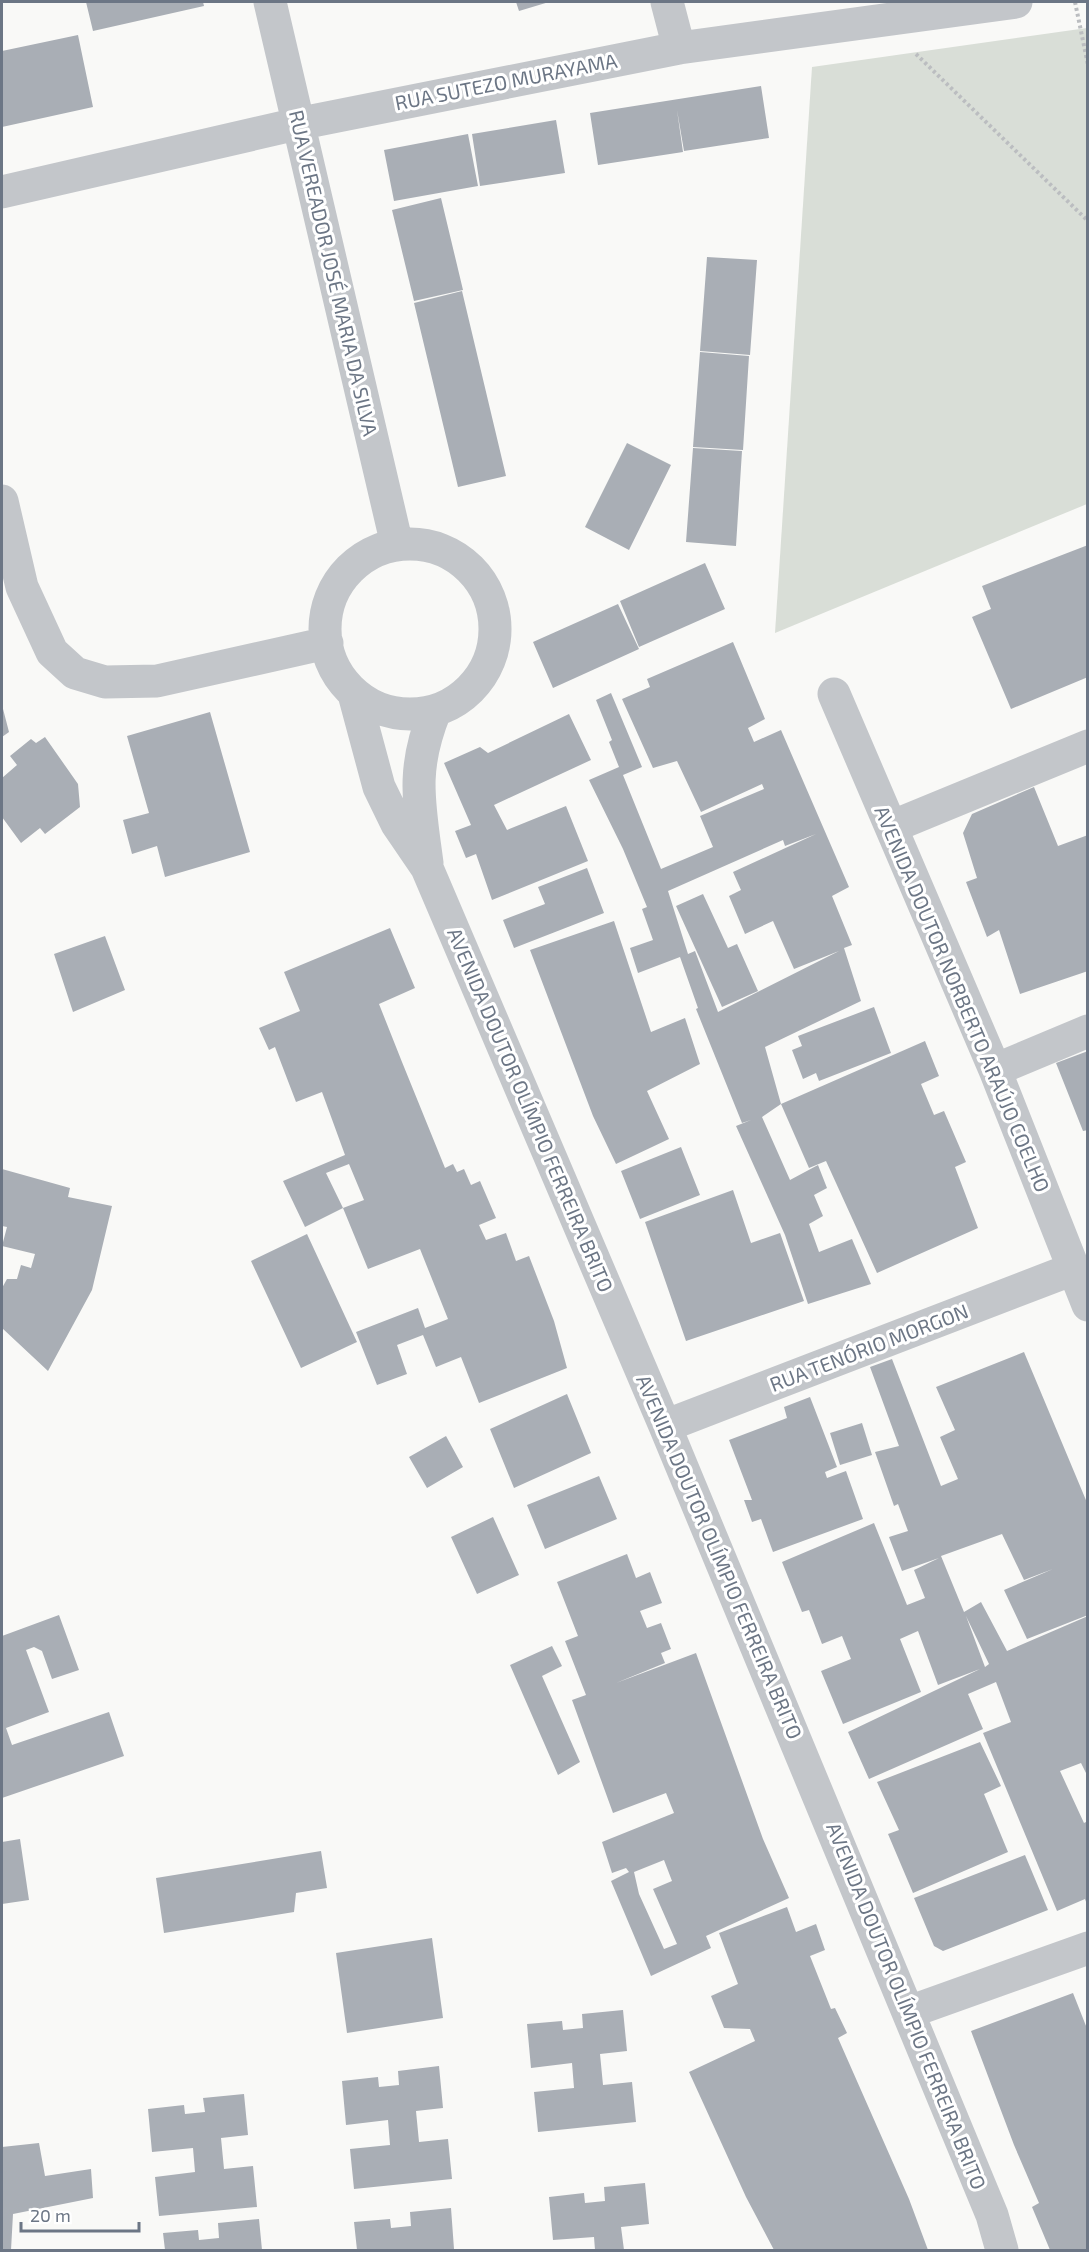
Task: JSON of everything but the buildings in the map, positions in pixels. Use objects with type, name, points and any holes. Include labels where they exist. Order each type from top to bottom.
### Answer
[{"type":"street","name":"RUA VEREADOR JOSÉ MARIA DA SILVA","points":[[270,2],[397,545]]},
{"type":"street","points":[[667,2],[679,48]]},
{"type":"street","name":"RUA SUTEZO MURAYAMA","points":[[2,192],[297,124],[679,48],[1016,2]]},
{"type":"street","points":[[2,501],[22,587],[52,652],[75,674],[105,682],[158,681],[327,643]]},
{"type":"street","points":[[397,545],[425,546],[452,555],[474,573],[489,597],[495,624],[492,653],[480,678],[460,699],[435,711],[407,715],[378,709],[354,694],[335,670],[327,643],[326,616],[334,591],[350,569],[372,553],[397,545]]},
{"type":"street","name":"AVENIDA DOUTOR OLÍMPIO FERREIRA BRITO","points":[[354,694],[379,787],[397,824],[427,868],[665,1426],[909,2012],[992,2215],[1002,2250]]},
{"type":"street","name":"AVENIDA DOUTOR NORBERTO ARAÚJO COELHO","points":[[834,694],[995,1070],[1088,1305]]},
{"type":"street","name":"AVENIDA DOUTOR OLÍMPIO FERREIRA BRITO","points":[[427,868],[418,777],[420,754],[435,711]]},
{"type":"street","points":[[891,827],[1088,746]]},
{"type":"street","points":[[995,1070],[1088,1031]]},
{"type":"street","name":"RUA TENÓRIO MORGON","points":[[665,1426],[1073,1269]]},
{"type":"street","points":[[909,2012],[1088,1947]]},
{"type":"path","points":[[1075,2],[1088,65]]},
{"type":"path","points":[[881,20],[1088,221]]},
{"type":"shaded area","points":[[1087,28],[1087,504],[775,633],[812,67]]}]
